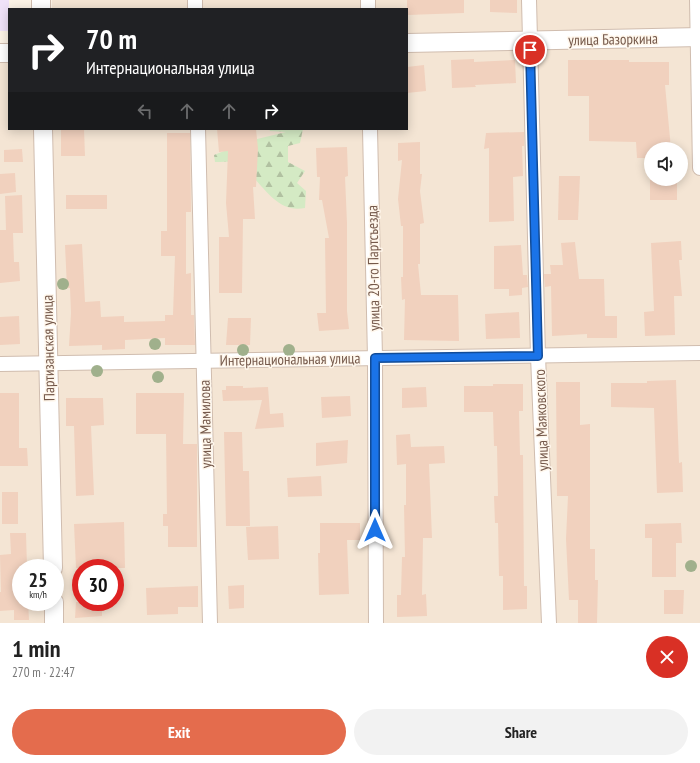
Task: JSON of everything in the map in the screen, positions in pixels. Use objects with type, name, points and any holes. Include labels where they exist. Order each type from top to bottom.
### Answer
[{"type":"street","name":"улица Маяковского","points":[[529,0],[538,356],[549,623]]},
{"type":"street","points":[[697,0],[699,37],[700,168]]},
{"type":"street","name":"улица Базоркина","points":[[408,43],[699,37]]},
{"type":"street","name":"Партизанская улица","points":[[43,130],[53,559]]},
{"type":"street","name":"улица Мамилова","points":[[198,130],[210,623]]},
{"type":"street","name":"улица 20-го Партсъезда","points":[[370,130],[375,358],[376,623]]},
{"type":"street","name":"Интернациональная улица","points":[[0,364],[700,353]]},
{"type":"street","points":[[54,611],[54,623]]},
{"type":"shaded area","points":[[0,0],[9,0],[8,31],[0,31]]},
{"type":"shaded area","points":[[52,0],[700,0],[700,623],[0,623],[0,60],[8,60],[8,130],[408,130],[408,8],[52,8]]},
{"type":"green space","points":[[303,130],[300,143],[288,146],[288,162],[305,171],[297,183],[306,191],[305,208],[294,209],[275,200],[243,168],[234,163],[215,162],[214,155],[249,141],[286,132],[270,131]]},
{"type":"building","points":[[407,0],[464,0],[464,13],[408,15]]},
{"type":"building","points":[[490,0],[517,0],[517,13],[490,12]]},
{"type":"building","points":[[474,59],[474,62],[515,60],[516,83],[452,88],[451,60]]},
{"type":"building","points":[[568,60],[629,60],[629,62],[669,62],[669,85],[665,85],[670,142],[644,142],[644,158],[637,158],[636,142],[589,141],[589,96],[568,96]]},
{"type":"building","points":[[424,65],[426,91],[408,93],[408,67]]},
{"type":"building","points":[[61,130],[84,130],[85,156],[61,156]]},
{"type":"building","points":[[217,130],[256,130],[258,149],[256,187],[253,187],[255,219],[243,219],[242,293],[219,293],[219,237],[229,237],[226,203],[228,151],[219,152]]},
{"type":"building","points":[[524,132],[524,146],[522,146],[523,176],[513,177],[514,221],[489,222],[489,148],[484,149],[486,133]]},
{"type":"building","points":[[167,133],[190,133],[191,212],[186,212],[186,274],[191,273],[191,315],[194,315],[195,345],[165,345],[165,338],[125,340],[125,349],[102,350],[102,345],[69,346],[71,313],[70,288],[67,288],[65,245],[82,244],[85,302],[100,301],[101,317],[124,316],[124,322],[165,321],[165,315],[173,315],[175,256],[161,256],[161,231],[167,231]]},
{"type":"building","points":[[420,142],[420,174],[422,174],[420,191],[424,223],[420,224],[420,264],[418,264],[421,295],[458,295],[459,341],[404,340],[405,299],[402,300],[401,277],[403,277],[403,226],[401,226],[398,199],[402,160],[398,161],[398,143]]},
{"type":"building","points":[[347,147],[348,176],[345,177],[347,223],[347,311],[349,329],[319,331],[317,313],[326,313],[325,238],[329,238],[322,200],[319,200],[320,177],[317,177],[316,148]]},
{"type":"building","points":[[22,149],[23,162],[4,162],[4,150]]},
{"type":"building","points":[[15,173],[16,192],[0,194],[0,174]]},
{"type":"building","points":[[559,176],[580,176],[578,220],[558,220]]},
{"type":"building","points":[[650,186],[677,186],[677,200],[650,200]]},
{"type":"building","points":[[22,195],[23,233],[13,233],[14,262],[19,262],[20,281],[0,283],[0,230],[6,230],[5,196]]},
{"type":"building","points":[[66,195],[107,195],[107,209],[66,209]]},
{"type":"building","points":[[681,241],[682,260],[679,260],[682,296],[674,296],[675,335],[645,336],[644,312],[654,311],[651,243]]},
{"type":"building","points":[[575,242],[579,279],[604,279],[605,316],[617,316],[617,338],[587,338],[587,334],[552,336],[551,286],[545,287],[544,274],[551,274],[550,265],[563,265],[561,243]]},
{"type":"building","points":[[521,245],[523,275],[527,275],[528,287],[522,288],[522,295],[509,296],[509,289],[494,289],[494,246]]},
{"type":"building","points":[[519,312],[520,338],[486,339],[485,314]]},
{"type":"building","points":[[19,316],[20,344],[0,345],[0,317]]},
{"type":"building","points":[[228,318],[251,318],[250,345],[226,345]]},
{"type":"building","points":[[676,380],[679,463],[682,462],[683,492],[657,493],[654,408],[611,407],[611,383],[647,383],[647,381]]},
{"type":"building","points":[[556,382],[580,382],[580,425],[590,424],[590,549],[595,549],[595,580],[598,580],[597,623],[578,623],[578,600],[569,600],[566,539],[568,496],[557,496]]},
{"type":"building","points":[[493,384],[523,384],[523,411],[519,411],[520,455],[523,455],[524,586],[527,586],[527,609],[503,610],[503,576],[499,576],[498,523],[495,523],[494,496],[498,496],[497,446],[494,446],[493,412],[464,412],[464,386],[493,386]]},
{"type":"building","points":[[226,386],[243,386],[243,388],[268,387],[270,414],[283,413],[284,427],[255,429],[262,400],[223,401],[222,390],[226,390]]},
{"type":"building","points":[[426,387],[427,407],[402,408],[402,388]]},
{"type":"building","points":[[0,393],[19,393],[19,448],[27,448],[28,466],[0,466]]},
{"type":"building","points":[[136,393],[184,393],[183,444],[197,444],[197,547],[168,547],[168,526],[163,526],[163,514],[167,514],[166,434],[136,434]]},
{"type":"building","points":[[350,396],[351,416],[322,418],[321,397]]},
{"type":"building","points":[[66,398],[103,398],[104,425],[91,426],[94,495],[76,496],[74,426],[66,426]]},
{"type":"building","points":[[224,432],[242,432],[243,471],[249,471],[250,526],[226,526]]},
{"type":"building","points":[[410,434],[411,447],[444,446],[445,463],[429,464],[432,538],[423,538],[422,595],[426,594],[427,616],[397,617],[397,595],[401,595],[402,557],[405,557],[404,505],[406,505],[406,464],[397,465],[396,435]]},
{"type":"building","points":[[348,440],[347,463],[316,466],[316,443]]},
{"type":"building","points":[[321,476],[322,496],[288,497],[287,478]]},
{"type":"building","points":[[2,492],[18,492],[18,524],[2,524]]},
{"type":"building","points":[[124,522],[125,568],[124,559],[76,559],[74,524]]},
{"type":"building","points":[[320,523],[360,523],[360,540],[347,540],[349,594],[319,595],[318,553],[320,553]]},
{"type":"building","points":[[681,523],[682,543],[676,543],[676,577],[652,577],[652,538],[645,538],[645,524]]},
{"type":"building","points":[[278,526],[279,559],[248,560],[246,527]]},
{"type":"building","points":[[10,533],[26,533],[27,559],[12,559],[12,610],[0,611],[0,555],[11,554]]},
{"type":"building","points":[[244,585],[244,608],[229,609],[228,586]]},
{"type":"building","points":[[198,586],[198,607],[178,607],[178,614],[147,615],[146,588]]},
{"type":"building","points":[[664,590],[684,590],[683,614],[664,614]]},
{"type":"building","points":[[14,611],[28,611],[29,620],[14,620]]},
{"type":"building","points":[[75,611],[102,611],[102,616],[75,618]]},
{"type":"route","points":[[375,530],[375,358],[538,356],[530,50]]}]
